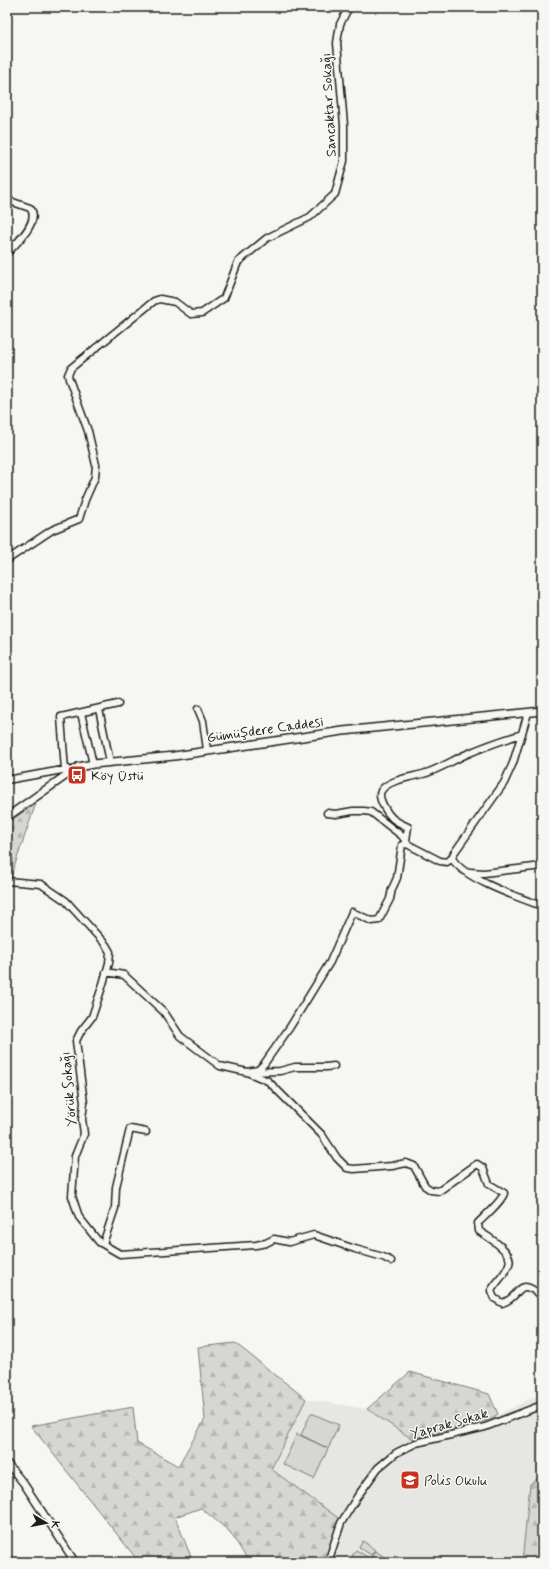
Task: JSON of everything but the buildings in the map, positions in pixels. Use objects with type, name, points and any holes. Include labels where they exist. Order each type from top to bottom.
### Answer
[{"type":"street","name":"Sancaktar Sokağı","points":[[7,560],[52,530],[79,519],[85,500],[94,481],[96,465],[88,431],[68,375],[72,368],[154,301],[160,299],[175,302],[190,314],[202,313],[224,298],[238,262],[267,238],[310,217],[334,194],[344,161],[344,125],[337,43],[340,24],[349,7]]},
{"type":"street","points":[[7,200],[30,208],[33,216],[31,224],[26,232],[7,253]]},
{"type":"street","points":[[65,770],[61,717],[118,704]]},
{"type":"street","points":[[99,709],[110,762]]},
{"type":"street","points":[[198,709],[203,721],[207,750]]},
{"type":"street","name":"Gümüşdere Caddesi","points":[[7,817],[78,767],[93,764],[174,756],[343,731],[542,711]]},
{"type":"street","points":[[81,713],[93,764]]},
{"type":"street","points":[[327,813],[336,814],[364,810],[371,812],[407,842],[440,861],[447,862],[452,858],[454,853],[504,783],[513,763],[528,713]]},
{"type":"street","points":[[407,842],[408,827],[391,817],[385,808],[380,797],[380,792],[383,789],[408,776],[423,774],[486,745],[522,734]]},
{"type":"street","points":[[7,780],[78,767]]},
{"type":"street","points":[[247,1072],[258,1070],[264,1064],[290,1028],[330,962],[352,912],[372,921],[378,920],[390,899],[392,889],[397,878],[402,845],[407,842]]},
{"type":"street","points":[[452,858],[454,862],[463,870],[497,890],[542,906]]},
{"type":"street","points":[[463,870],[473,873],[484,873],[542,866]]},
{"type":"street","name":"Yörük Sokağı","points":[[7,881],[41,884],[66,901],[106,945],[110,952],[106,972],[92,1017],[81,1031],[76,1041],[84,1103],[82,1119],[84,1134],[75,1156],[72,1196],[79,1217],[99,1242],[120,1254],[256,1245],[266,1243],[274,1239],[289,1242],[314,1235],[347,1247],[383,1257],[391,1261]]},
{"type":"street","points":[[106,972],[124,975],[164,1012],[180,1036],[220,1066],[247,1072],[268,1081],[322,1135],[337,1158],[346,1168],[354,1169],[406,1163],[414,1166],[425,1186],[431,1190],[439,1191],[477,1164],[483,1168],[489,1184],[504,1194],[503,1199],[478,1223],[478,1231],[491,1239],[508,1254],[510,1258],[509,1265],[491,1291],[494,1298],[502,1303],[509,1301],[523,1288],[531,1288],[542,1296]]},
{"type":"street","points":[[247,1072],[280,1071],[295,1067],[321,1068],[334,1066]]},
{"type":"street","points":[[103,1244],[115,1208],[116,1187],[130,1129],[146,1132]]},
{"type":"street","name":"Yaprak Sokak","points":[[328,1562],[341,1523],[357,1497],[378,1468],[396,1453],[416,1443],[485,1427],[542,1405]]},
{"type":"street","points":[[7,1463],[24,1484],[75,1562]]},
{"type":"shaded area","name":"Polis Okulu","points":[[542,1393],[542,1475],[530,1484],[522,1562],[329,1562],[271,1469],[306,1399],[367,1409],[412,1438],[488,1420]]},
{"type":"green space","points":[[36,803],[10,879],[7,878],[7,823]]},
{"type":"green space","points":[[235,1343],[306,1399],[271,1469],[341,1520],[329,1562],[249,1562],[230,1532],[201,1508],[175,1517],[193,1562],[139,1562],[31,1426],[133,1407],[137,1443],[178,1466],[205,1419],[198,1347]]},
{"type":"green space","points":[[410,1372],[489,1394],[498,1414],[488,1420],[412,1439],[367,1409]]},
{"type":"green space","points":[[311,1413],[339,1425],[314,1479],[283,1464],[297,1434],[327,1448],[301,1435]]},
{"type":"green space","points":[[542,1475],[542,1562],[522,1562],[530,1484]]},
{"type":"green space","points":[[363,1541],[375,1550],[371,1555],[359,1547]]},
{"type":"green space","points":[[356,1550],[369,1558],[366,1562],[361,1562],[352,1556]]},
{"type":"green space","points":[[375,1551],[386,1558],[383,1562],[368,1562]]},
{"type":"place","name":"Köy Üstü","points":[[77,775]]},
{"type":"place","name":"Polis Okulu","points":[[410,1480]]}]
